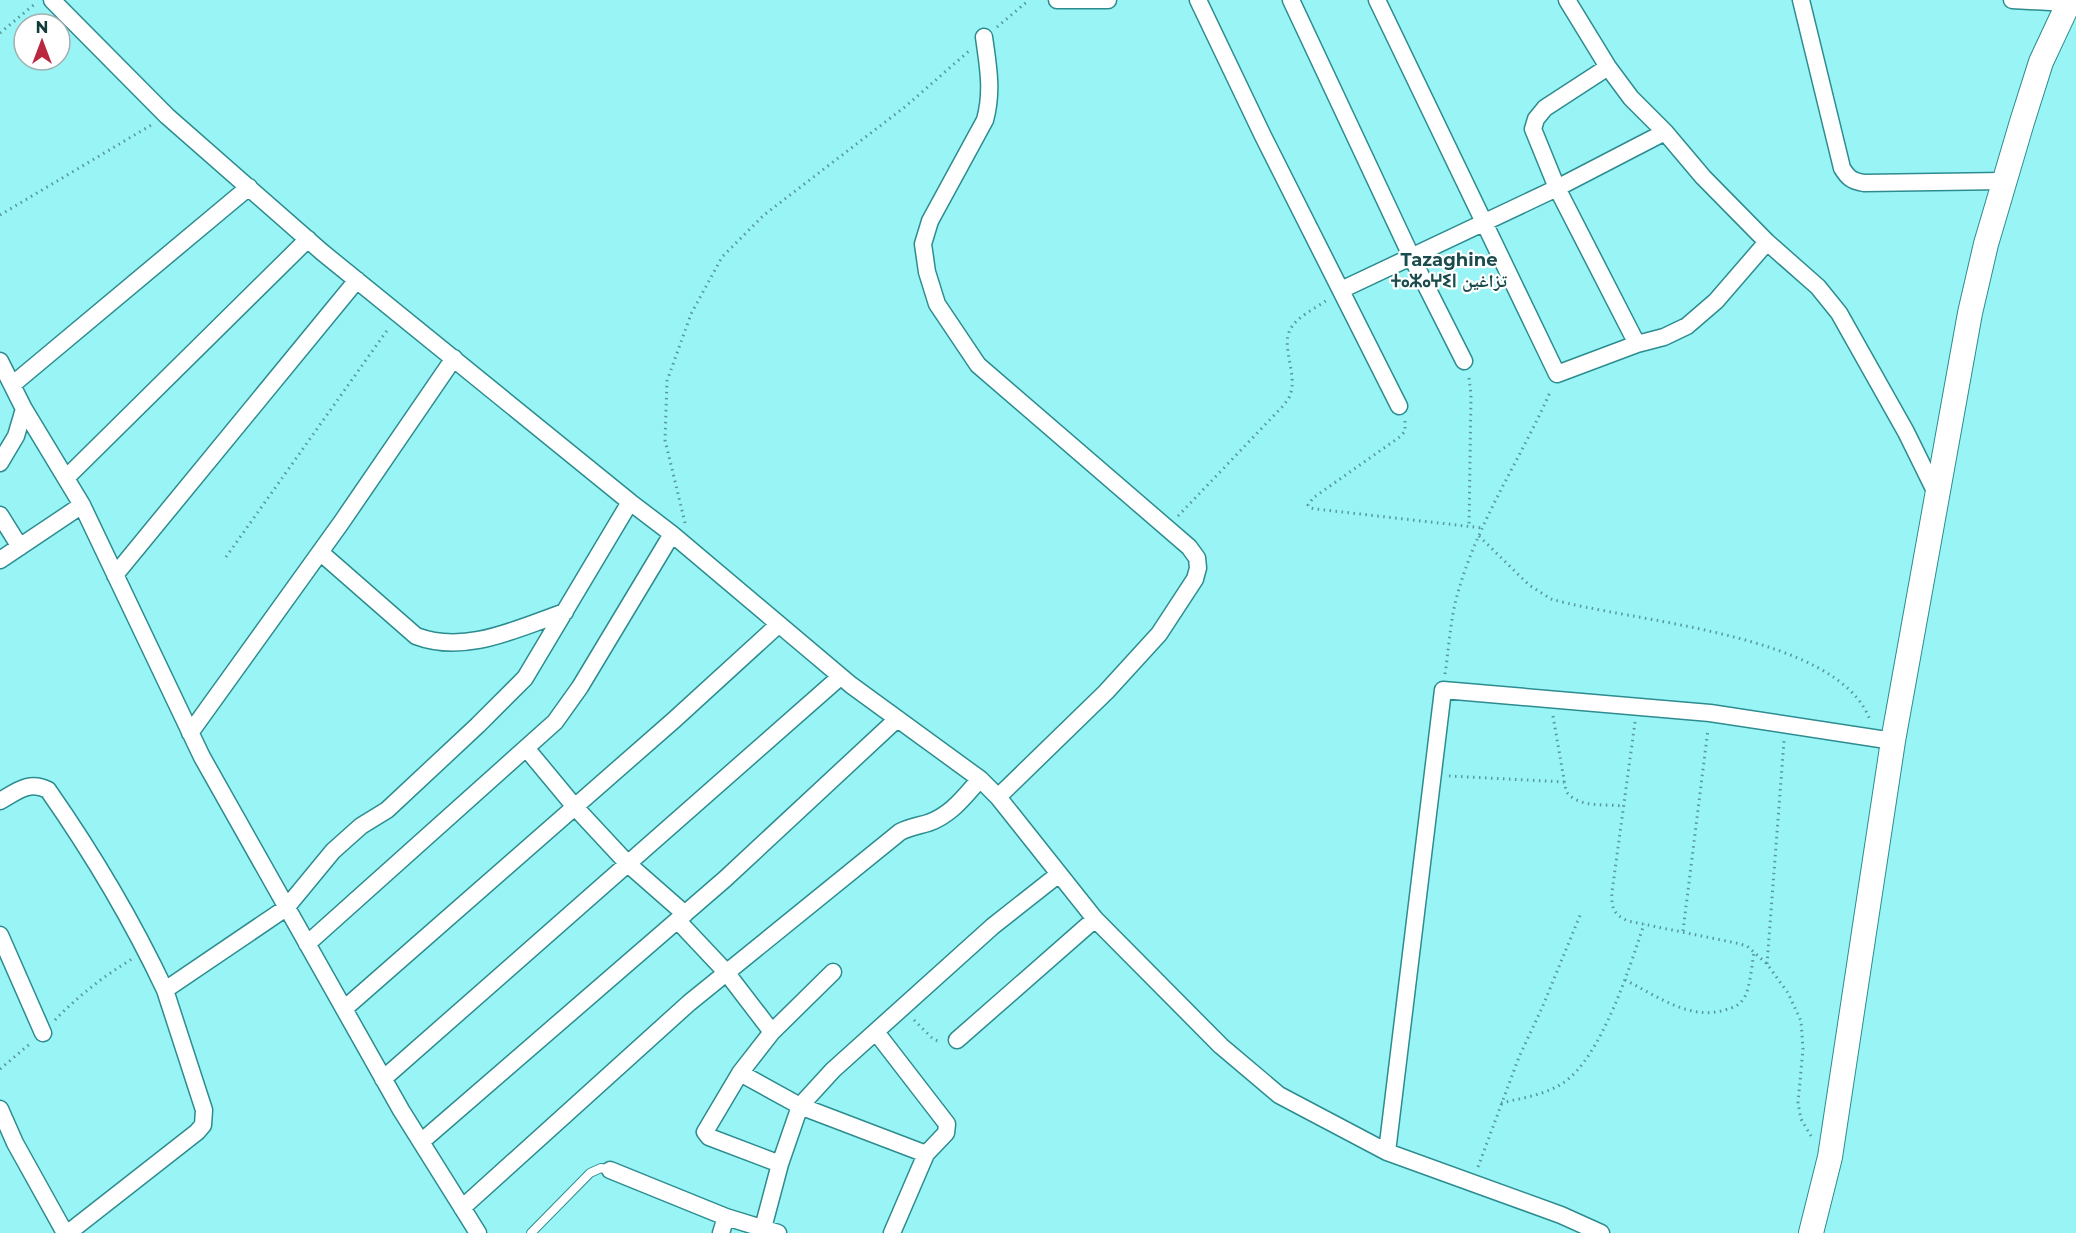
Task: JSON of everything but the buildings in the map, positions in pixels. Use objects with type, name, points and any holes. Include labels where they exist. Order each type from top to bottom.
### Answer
[{"type":"street","points":[[52,0],[167,116],[308,239],[692,550],[840,676],[896,720],[980,779],[998,797],[1095,919],[1221,1046],[1280,1095],[1387,1152],[1561,1215],[1601,1233]]},
{"type":"street","points":[[1057,0],[1108,0]]},
{"type":"street","points":[[1198,0],[1399,406]]},
{"type":"street","points":[[1291,0],[1412,258],[1464,361]]},
{"type":"street","points":[[1377,0],[1557,374],[1686,326],[1716,301],[1767,242]]},
{"type":"street","points":[[1567,0],[1608,67],[1631,98],[1665,132],[1703,177],[1767,242],[1818,287],[1839,313],[1906,432],[1937,495]]},
{"type":"street","points":[[1801,0],[1842,168],[1847,177],[1864,183],[2004,181]]},
{"type":"street","points":[[1811,1233],[1830,1157],[1885,740],[1937,495],[1970,313],[1986,244],[2041,62],[2069,2],[2012,0]]},
{"type":"street","points":[[984,37],[990,80],[989,105],[985,120],[930,221],[923,244],[927,272],[938,304],[978,365],[1189,548],[1197,558],[1198,568],[1195,579],[1159,634],[1106,692],[998,797]]},
{"type":"street","points":[[1608,67],[1545,108],[1536,119],[1533,129],[1557,188],[1637,344]]},
{"type":"street","points":[[1341,290],[1484,224],[1665,132]]},
{"type":"street","points":[[12,385],[249,187]]},
{"type":"street","points":[[66,478],[308,239]]},
{"type":"street","points":[[115,575],[357,280]]},
{"type":"street","points":[[190,733],[320,552],[454,358]]},
{"type":"street","points":[[0,361],[24,409],[82,506],[202,757],[383,1079],[478,1233]]},
{"type":"street","points":[[0,464],[16,436],[24,409]]},
{"type":"street","points":[[165,990],[286,908],[333,851],[362,826],[387,810],[525,678],[630,502]]},
{"type":"street","points":[[0,560],[82,506]]},
{"type":"street","points":[[0,515],[20,547]]},
{"type":"street","points":[[307,944],[555,722],[570,702],[672,534]]},
{"type":"street","points":[[320,552],[416,636],[430,641],[471,642],[493,637],[565,612]]},
{"type":"street","points":[[344,1009],[674,720],[778,625]]},
{"type":"street","points":[[383,1079],[840,676]]},
{"type":"street","points":[[1387,1152],[1443,690],[1710,713],[1885,740]]},
{"type":"street","points":[[421,1142],[682,918],[896,720]]},
{"type":"street","points":[[526,747],[575,807],[682,918],[772,1032]]},
{"type":"street","points":[[462,1208],[688,1003],[900,831],[935,819],[955,808],[980,779]]},
{"type":"street","points":[[0,801],[32,785],[40,785],[48,789],[82,839],[147,951],[165,990],[204,1110],[203,1125],[197,1132],[67,1233],[20,1152],[0,1109]]},
{"type":"street","points":[[610,1170],[723,1225],[770,1230],[780,1164],[800,1106],[833,1070],[993,926],[1059,874]]},
{"type":"street","points":[[957,1040],[1095,919]]},
{"type":"street","points":[[0,935],[43,1033]]},
{"type":"street","points":[[780,1164],[706,1135],[706,1129],[740,1073],[772,1032],[833,972]]},
{"type":"street","points":[[876,1032],[947,1124],[946,1133],[926,1154],[892,1233]]},
{"type":"street","points":[[740,1073],[800,1106],[926,1154]]},
{"type":"lane","points":[[531,1233],[590,1173],[601,1168],[610,1170]]},
{"type":"path","points":[[0,33],[39,0]]},
{"type":"path","points":[[692,550],[665,440],[666,381],[691,314],[722,257],[764,216],[952,68],[984,37],[1029,0]]},
{"type":"path","points":[[0,215],[167,116]]},
{"type":"path","points":[[1167,528],[1282,407],[1293,385],[1288,343],[1289,331],[1296,323],[1341,290]]},
{"type":"path","points":[[226,557],[399,314]]},
{"type":"path","points":[[1464,361],[1471,395],[1469,526]]},
{"type":"path","points":[[1443,690],[1456,598],[1467,564],[1492,505],[1540,414],[1557,374]]},
{"type":"path","points":[[1399,406],[1406,426],[1401,436],[1313,498],[1308,505],[1316,510],[1483,528]]},
{"type":"path","points":[[1479,536],[1529,585],[1551,599],[1733,637],[1804,659],[1831,675],[1858,698],[1885,740]]},
{"type":"path","points":[[1550,699],[1566,791],[1576,802],[1624,806]]},
{"type":"path","points":[[1637,705],[1612,901],[1617,916],[1747,946],[1767,964],[1788,993],[1801,1021],[1803,1049],[1798,1102],[1801,1119],[1808,1133],[1830,1157]]},
{"type":"path","points":[[1683,932],[1710,713]]},
{"type":"path","points":[[1767,964],[1785,724]]},
{"type":"path","points":[[1432,775],[1565,782]]},
{"type":"path","points":[[1472,1183],[1519,1057],[1581,913]]},
{"type":"path","points":[[1501,1103],[1549,1090],[1563,1083],[1588,1056],[1621,993],[1644,924]]},
{"type":"path","points":[[0,1069],[43,1033],[73,1001],[116,969],[147,951]]},
{"type":"path","points":[[1625,980],[1686,1010],[1701,1013],[1719,1012],[1737,1006],[1746,996],[1754,952]]},
{"type":"path","points":[[902,1008],[933,1039],[948,1043],[957,1040]]},
{"type":"district","name":"Tazaghine ⵜⴰⵣⴰⵖⵉⵏ تزاغين","points":[[1449,270]]}]
